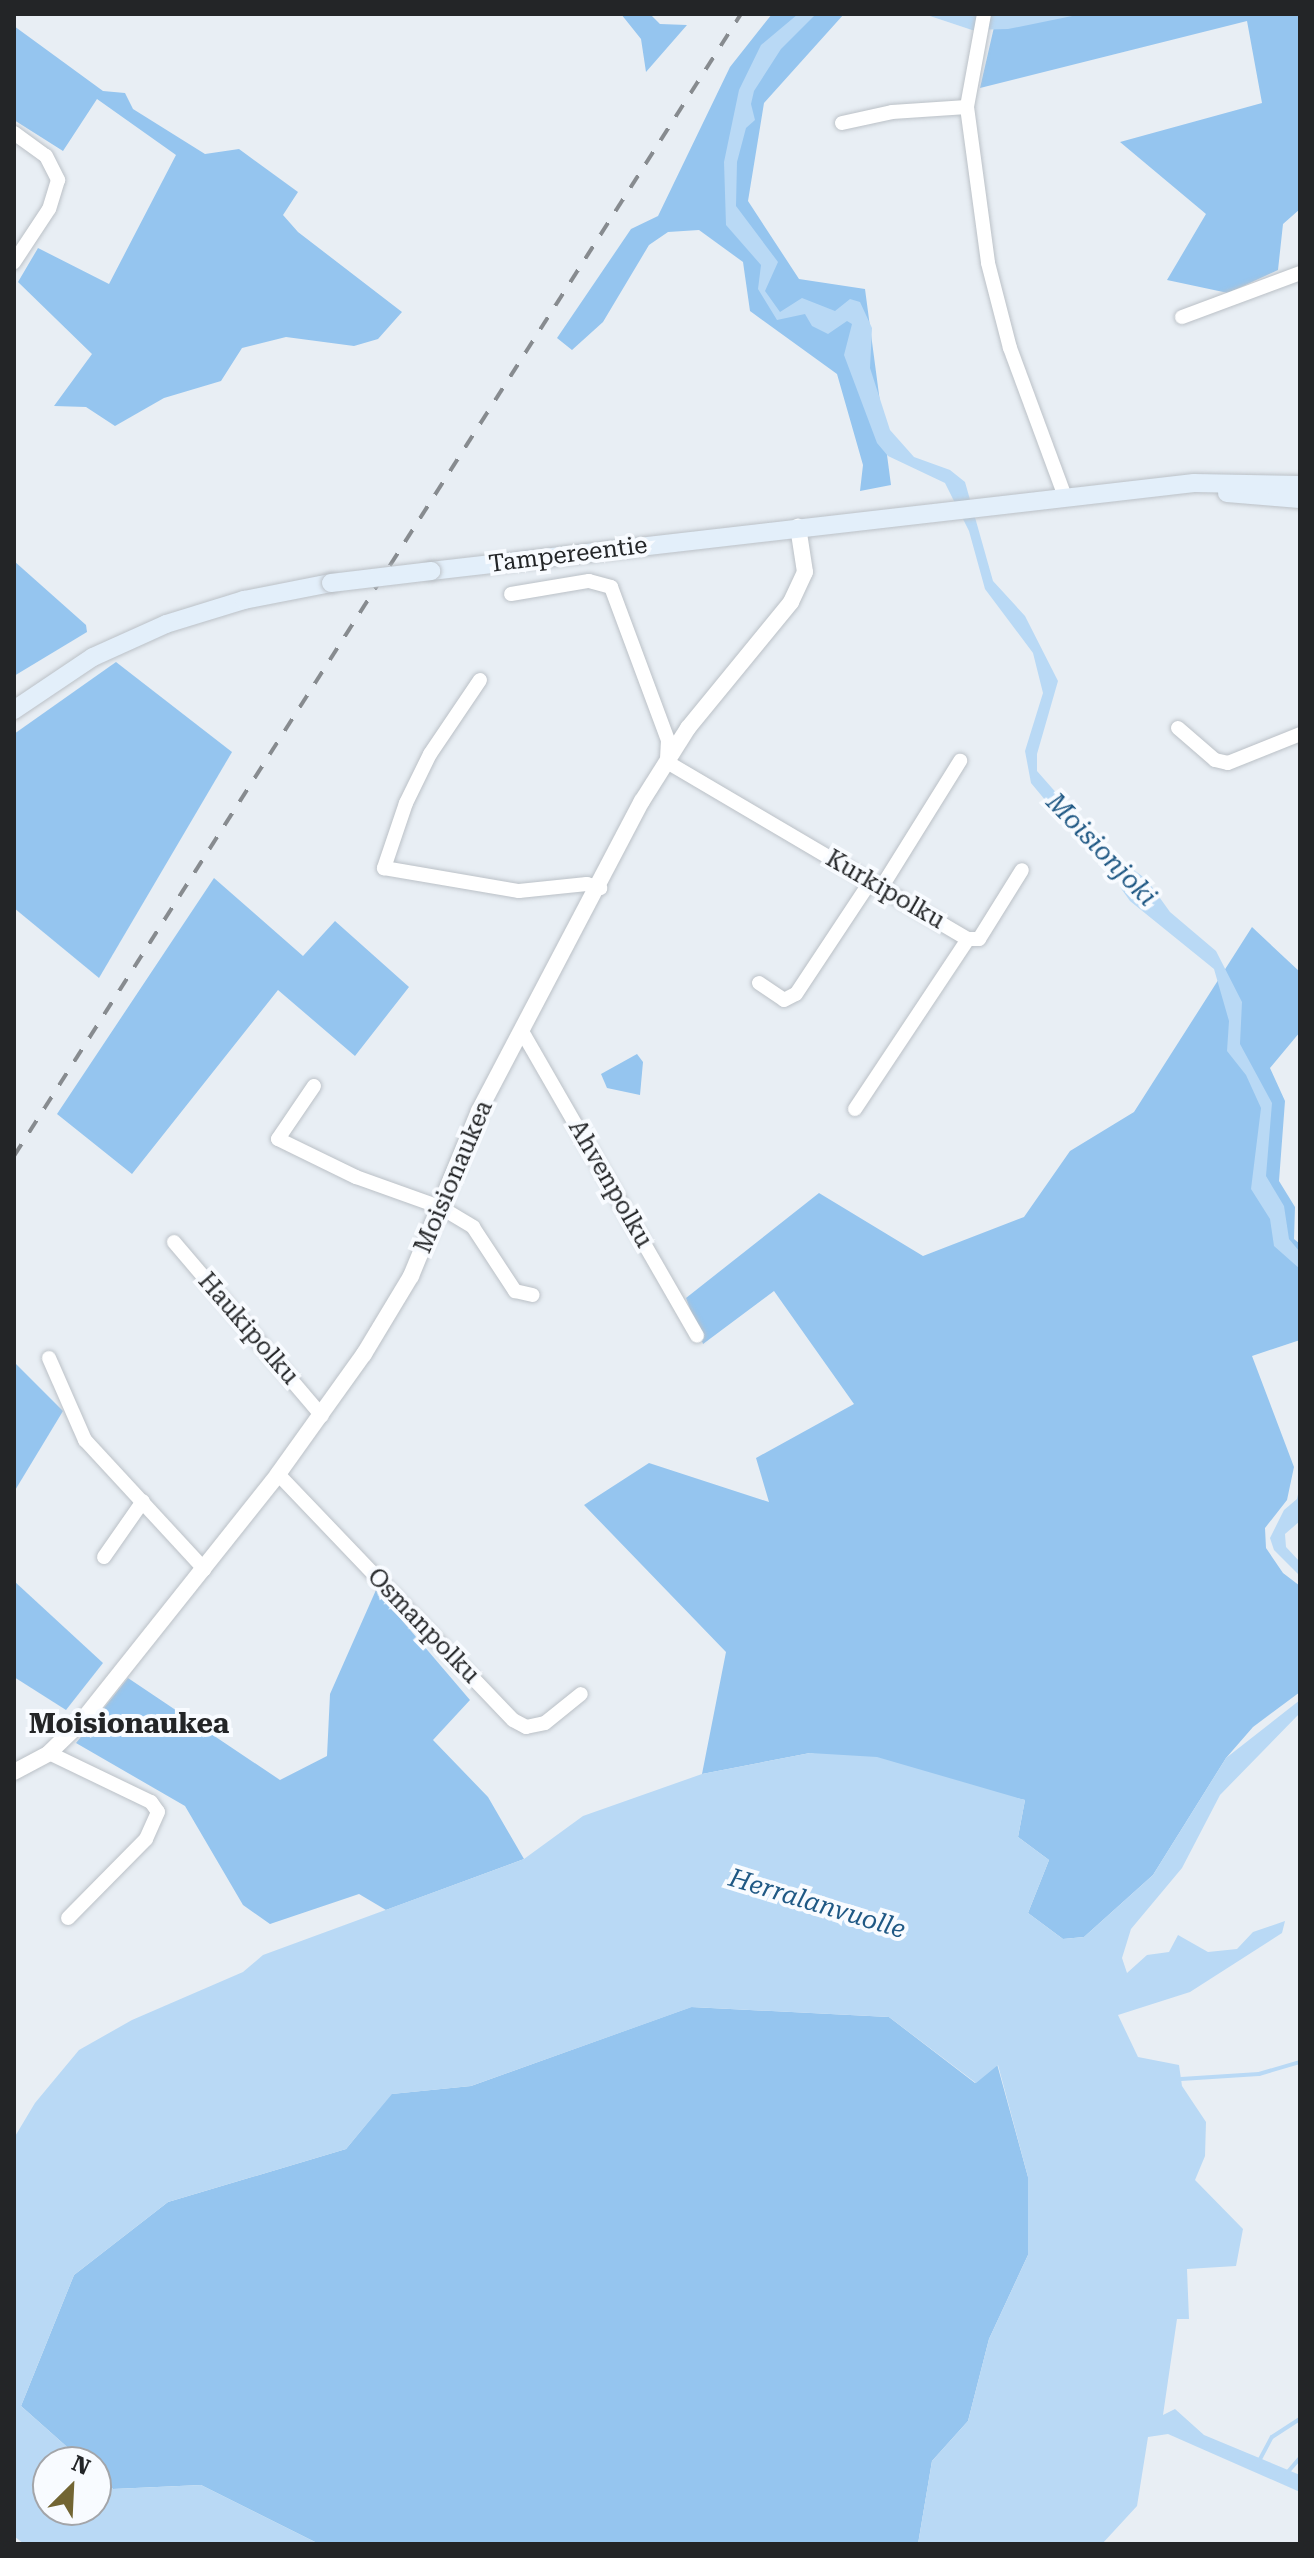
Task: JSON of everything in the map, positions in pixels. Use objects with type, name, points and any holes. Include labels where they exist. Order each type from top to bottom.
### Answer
[{"type":"main road","name":"Tampereentie","points":[[14,710],[93,657],[152,630],[244,600],[331,583],[938,510],[1194,483],[1300,485]]},
{"type":"main road","name":"Tampereentie","points":[[1148,489],[1300,499]]},
{"type":"street","points":[[984,14],[967,107],[988,263],[1010,348],[1065,497]]},
{"type":"street","points":[[842,123],[892,112],[967,107]]},
{"type":"street","points":[[14,133],[46,156],[58,180],[49,209],[14,262]]},
{"type":"street","points":[[1182,317],[1300,273]]},
{"type":"street","name":"Moisionaukea","points":[[14,1772],[49,1753],[81,1722],[150,1629],[204,1569],[322,1416],[398,1300],[440,1207],[464,1144],[600,888],[642,801],[688,728],[791,602],[805,572],[798,527]]},
{"type":"street","points":[[511,594],[589,581],[611,587],[668,740],[667,762]]},
{"type":"street","points":[[480,680],[424,766],[384,868],[519,891],[587,884],[600,888]]},
{"type":"street","points":[[1178,728],[1215,760],[1228,763],[1300,734]]},
{"type":"street","points":[[759,983],[784,1000],[796,994],[876,885],[960,761]]},
{"type":"street","name":"Kurkipolku","points":[[667,762],[968,939],[855,1109]]},
{"type":"street","points":[[968,939],[979,939],[1022,870]]},
{"type":"street","name":"Ahvenpolku","points":[[523,1033],[697,1335]]},
{"type":"street","points":[[314,1086],[278,1139],[356,1177],[440,1207],[473,1227],[515,1291],[533,1295]]},
{"type":"street","name":"Haukipolku","points":[[174,1242],[322,1416]]},
{"type":"street","points":[[49,1358],[85,1440],[204,1569]]},
{"type":"street","name":"Osmanpolku","points":[[278,1474],[513,1720],[526,1727],[545,1723],[581,1694]]},
{"type":"street","points":[[104,1557],[143,1501]]},
{"type":"street","points":[[49,1753],[151,1802],[158,1812],[146,1839],[68,1918]]},
{"type":"shaded area","points":[[621,14],[650,14],[660,24],[687,25],[646,72],[641,39]]},
{"type":"shaded area","points":[[772,14],[844,14],[764,103],[748,201],[799,279],[865,289],[891,485],[860,491],[863,465],[837,374],[750,311],[743,262],[699,230],[668,232],[649,245],[603,322],[572,350],[557,338],[631,229],[658,216],[730,67]]},
{"type":"shaded area","points":[[997,14],[1300,14],[1300,209],[1283,224],[1278,270],[1228,293],[1167,280],[1206,214],[1120,142],[1262,103],[1247,21],[980,88]]},
{"type":"shaded area","points":[[14,26],[103,91],[125,93],[133,109],[205,154],[239,149],[298,192],[283,215],[298,232],[402,312],[378,339],[354,346],[286,337],[242,348],[221,381],[164,398],[115,426],[86,407],[54,406],[92,354],[18,282],[38,248],[109,284],[176,155],[97,99],[63,151],[14,120]]},
{"type":"shaded area","points":[[14,561],[86,625],[87,632],[14,676]]},
{"type":"shaded area","points":[[116,662],[232,752],[99,978],[14,908],[14,734]]},
{"type":"shaded area","points":[[214,878],[303,956],[335,921],[409,987],[355,1056],[278,990],[132,1174],[57,1114]]},
{"type":"shaded area","points":[[1252,927],[1300,972],[1300,1032],[1270,1068],[1285,1101],[1279,1181],[1295,1207],[1294,1239],[1300,1244],[1300,1340],[1252,1356],[1294,1467],[1287,1500],[1265,1528],[1266,1548],[1283,1573],[1300,1586],[1300,1692],[1253,1727],[1226,1758],[1153,1875],[1084,1937],[1063,1939],[1028,1913],[1049,1860],[1018,1837],[1025,1800],[810,1753],[702,1774],[726,1652],[584,1505],[649,1463],[769,1502],[756,1458],[854,1404],[774,1291],[703,1344],[686,1298],[819,1193],[923,1256],[1024,1217],[1070,1151],[1134,1112]]},
{"type":"shaded area","points":[[637,1054],[643,1062],[640,1095],[607,1088],[601,1074]]},
{"type":"shaded area","points":[[14,1362],[63,1411],[14,1492]]},
{"type":"shaded area","points":[[14,1581],[103,1663],[66,1710],[14,1677]]},
{"type":"shaded area","points":[[376,1590],[470,1700],[433,1740],[488,1797],[524,1859],[386,1910],[359,1894],[270,1924],[243,1905],[185,1806],[76,1743],[128,1678],[280,1780],[327,1756],[330,1694]]},
{"type":"shaded area","points":[[691,2007],[889,2017],[975,2083],[997,2064],[1028,2177],[1028,2255],[989,2339],[968,2421],[932,2461],[918,2544],[319,2544],[201,2485],[113,2489],[112,2446],[66,2446],[21,2406],[74,2275],[168,2202],[346,2149],[391,2094],[471,2086]]},
{"type":"water","name":"Moisionjoki","points":[[798,14],[816,14],[781,49],[754,91],[751,104],[755,120],[746,128],[737,162],[736,206],[778,262],[765,291],[780,312],[802,298],[835,311],[850,299],[860,302],[872,328],[870,368],[890,430],[914,457],[950,470],[965,482],[993,581],[1025,616],[1058,681],[1037,754],[1037,771],[1103,846],[1147,880],[1170,912],[1216,951],[1242,1002],[1240,1044],[1272,1103],[1266,1176],[1284,1206],[1289,1239],[1300,1252],[1300,1269],[1274,1246],[1270,1219],[1251,1189],[1261,1108],[1246,1075],[1227,1051],[1229,1021],[1214,969],[1130,901],[1120,887],[1119,870],[1075,836],[1031,783],[1025,751],[1043,693],[1033,653],[985,589],[969,531],[945,483],[888,456],[877,443],[844,355],[852,324],[847,321],[828,334],[812,326],[805,314],[777,320],[758,289],[761,265],[726,225],[724,162],[739,90],[761,45]]},
{"type":"water","points":[[924,14],[1082,14],[1008,29],[972,30]]},
{"type":"water","points":[[1300,1485],[1300,1521],[1285,1534],[1286,1547],[1300,1562],[1300,1576],[1274,1550],[1270,1538],[1284,1510],[1297,1499]]},
{"type":"water","name":"Herralanvuolle","points":[[1300,1700],[1300,1713],[1220,1795],[1182,1868],[1131,1929],[1122,1958],[1127,1973],[1147,1955],[1169,1952],[1178,1935],[1208,1952],[1237,1949],[1253,1932],[1285,1921],[1282,1933],[1190,1992],[1118,2015],[1138,2057],[1179,2065],[1182,2086],[1206,2122],[1205,2156],[1195,2180],[1243,2229],[1236,2266],[1187,2269],[1189,2319],[1177,2319],[1163,2415],[1175,2409],[1204,2435],[1300,2475],[1300,2492],[1168,2434],[1148,2437],[1137,2506],[1102,2544],[918,2544],[932,2461],[968,2421],[989,2339],[1028,2255],[1028,2177],[998,2065],[976,2083],[889,2017],[692,2007],[471,2086],[392,2094],[346,2149],[168,2202],[74,2275],[21,2406],[66,2446],[32,2446],[32,2526],[112,2526],[112,2488],[201,2485],[319,2544],[24,2544],[14,2536],[14,2138],[35,2103],[79,2050],[132,2020],[243,1972],[263,1955],[524,1859],[583,1816],[702,1774],[810,1753],[877,1757],[1025,1800],[1018,1837],[1049,1860],[1028,1913],[1063,1939],[1084,1937],[1153,1875],[1226,1758]]},
{"type":"waterway","points":[[1181,2079],[1259,2074],[1300,2062]]},
{"type":"waterway","points":[[1259,2461],[1272,2437],[1300,2419]]},
{"type":"waterway","points":[[1286,2474],[1300,2458]]},
{"type":"railway","points":[[14,1156],[741,14]]},
{"type":"district","name":"Moisionaukea","points":[[129,1724]]}]
